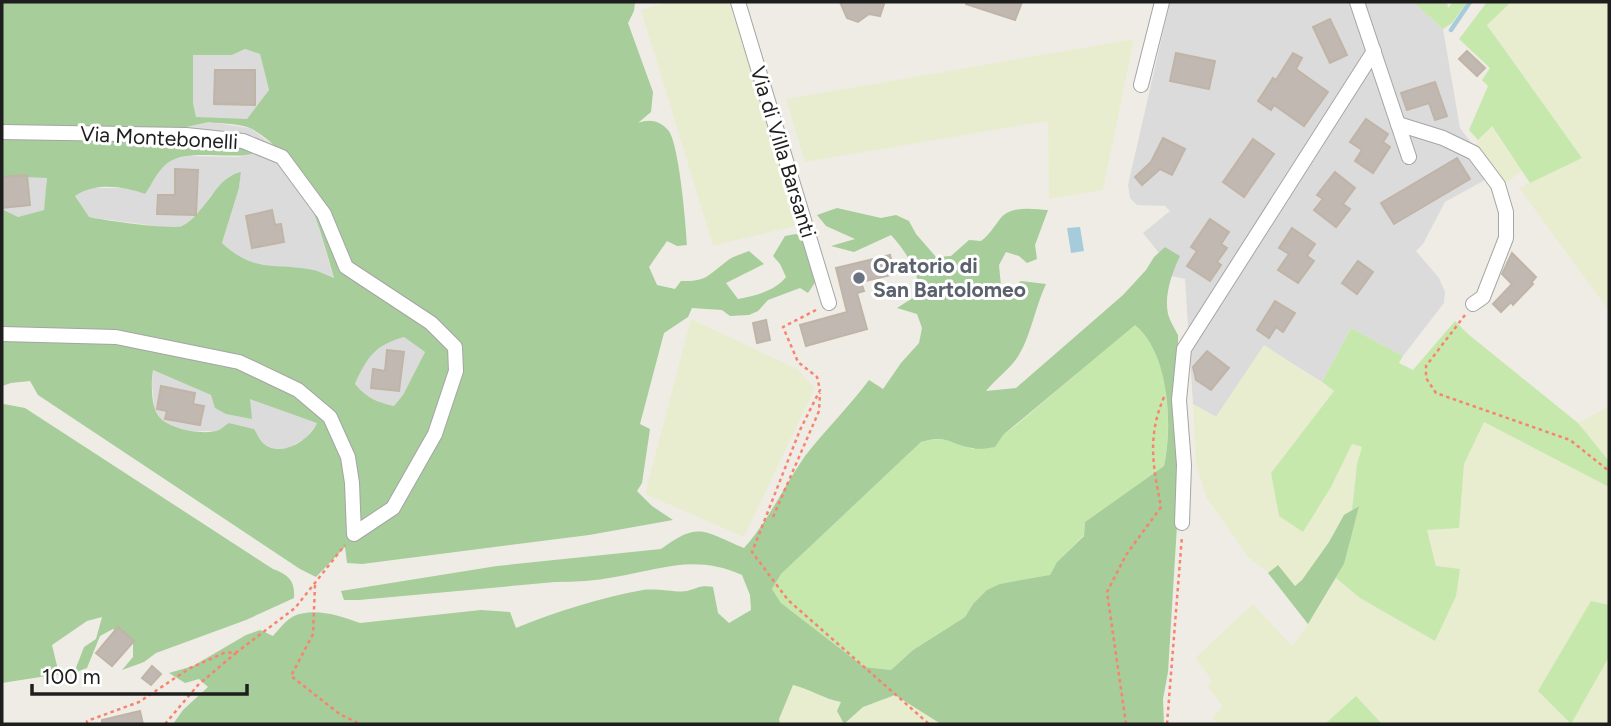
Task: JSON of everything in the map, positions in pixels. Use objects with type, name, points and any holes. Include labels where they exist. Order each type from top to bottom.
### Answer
[{"type":"street","name":"Via di Villa Barsanti","points":[[738,2],[829,303]]},
{"type":"street","points":[[1142,85],[1162,2]]},
{"type":"street","points":[[1356,2],[1409,158]]},
{"type":"street","points":[[1182,523],[1184,465],[1180,400],[1184,349],[1374,51]]},
{"type":"street","points":[[1398,124],[1443,138],[1475,153],[1498,185],[1506,212],[1506,238],[1483,297],[1474,304]]},
{"type":"street","name":"Via Montebonelli","points":[[2,132],[186,135],[243,141],[282,157],[324,214],[346,267],[431,323],[455,347],[456,371],[435,434],[393,508],[354,534]]},
{"type":"street","points":[[2,334],[116,337],[239,362],[298,390],[330,417],[348,457],[354,534]]},
{"type":"path","points":[[773,517],[819,411],[820,390],[817,377],[798,362],[783,327],[829,303]]},
{"type":"path","points":[[1474,304],[1426,366],[1426,378],[1436,393],[1570,440],[1609,471]]},
{"type":"path","points":[[820,390],[800,430],[752,552],[788,600],[929,724]]},
{"type":"path","points":[[1126,724],[1107,592],[1126,555],[1161,506],[1153,462],[1154,420],[1164,396]]},
{"type":"path","points":[[1167,724],[1182,559],[1182,523]]},
{"type":"path","points":[[165,724],[198,685],[295,608],[354,534]]},
{"type":"path","points":[[315,585],[313,634],[290,676],[341,715],[360,724]]},
{"type":"path","points":[[87,724],[87,721],[100,715],[139,702],[190,668],[224,653],[237,652]]},
{"type":"shaded area","points":[[1170,2],[1413,2],[1443,29],[1460,128],[1493,171],[1483,181],[1445,202],[1423,244],[1416,251],[1439,278],[1445,292],[1444,303],[1403,356],[1351,328],[1322,382],[1264,346],[1216,417],[1193,404],[1185,279],[1171,276],[1179,256],[1165,247],[1159,253],[1143,233],[1170,211],[1165,206],[1137,205],[1130,198],[1128,185]]},
{"type":"shaded area","points":[[245,49],[260,54],[269,90],[247,120],[196,117],[193,103],[193,55],[232,55]]},
{"type":"shaded area","points":[[209,122],[250,128],[282,152],[314,211],[334,279],[250,263],[222,243],[239,188],[241,172],[211,195],[204,207],[184,226],[170,228],[88,217],[75,196],[85,188],[130,188],[145,194],[163,166],[174,159],[187,156],[242,157],[167,131]]},
{"type":"shaded area","points":[[2,176],[47,177],[46,196],[44,210],[18,217],[2,209]]},
{"type":"shaded area","points":[[404,337],[425,352],[403,395],[394,406],[375,402],[355,384],[365,361],[384,342]]},
{"type":"shaded area","points":[[153,370],[211,395],[249,398],[318,423],[306,438],[288,448],[275,449],[263,444],[254,429],[229,423],[218,431],[186,431],[164,423],[155,413]]},
{"type":"green space","points":[[2,2],[635,2],[628,23],[653,92],[651,112],[638,123],[657,122],[668,130],[672,138],[679,166],[687,245],[677,246],[667,241],[649,267],[657,285],[675,289],[681,281],[702,279],[729,259],[749,251],[764,264],[726,283],[738,299],[764,292],[786,277],[773,256],[785,236],[796,234],[805,239],[818,278],[808,293],[800,288],[768,300],[758,311],[749,315],[730,316],[722,310],[692,308],[688,317],[664,333],[640,424],[650,429],[642,483],[637,491],[652,506],[673,520],[589,535],[362,564],[347,563],[345,547],[316,577],[38,395],[30,381],[2,386],[2,209],[18,217],[44,210],[47,178],[2,176]],"holes":[[[245,49],[260,54],[269,90],[247,119],[196,117],[193,103],[193,55],[232,55]],[[209,122],[231,124],[252,129],[270,141],[284,157],[306,194],[334,278],[313,270],[255,263],[234,253],[222,243],[239,188],[241,172],[223,182],[195,216],[182,226],[151,226],[89,217],[75,196],[83,192],[109,187],[145,194],[161,169],[172,160],[194,155],[232,156],[255,153],[244,143],[168,131]],[[404,337],[425,352],[403,395],[394,406],[372,399],[355,384],[373,353]],[[153,370],[211,395],[215,408],[226,414],[252,419],[250,399],[317,423],[302,441],[278,449],[264,444],[254,429],[229,423],[212,432],[195,432],[168,424],[161,419],[155,409]]]},
{"type":"green space","points":[[669,2],[729,2],[799,225],[713,246],[641,10]]},
{"type":"green space","points":[[1413,2],[1447,2],[1448,8],[1453,2],[1467,2],[1452,23],[1443,29]]},
{"type":"green space","points":[[1487,2],[1511,2],[1487,25],[1582,158],[1530,183],[1492,126],[1478,140],[1469,130],[1488,86],[1482,80],[1490,68],[1459,39]]},
{"type":"green space","points":[[1511,2],[1609,2],[1609,311],[1519,188],[1582,158],[1487,24]]},
{"type":"green space","points":[[1134,39],[1103,190],[1049,199],[1048,121],[805,162],[786,99]]},
{"type":"green space","points":[[1491,126],[1522,171],[1504,184],[1474,146]]},
{"type":"green space","points":[[837,208],[881,218],[896,215],[909,221],[916,234],[936,257],[951,256],[969,240],[981,241],[1000,219],[1010,212],[1022,209],[1048,210],[1035,245],[1037,259],[1027,263],[1019,256],[1006,252],[999,265],[1001,286],[1010,290],[1021,281],[1046,284],[1020,353],[986,391],[1016,388],[1123,295],[1165,247],[1180,256],[1167,299],[1168,314],[1178,335],[1178,509],[1168,672],[1163,699],[1164,724],[941,724],[895,695],[863,707],[844,724],[837,711],[841,702],[793,685],[779,719],[780,724],[173,724],[183,710],[208,687],[199,679],[185,683],[169,673],[193,666],[246,635],[260,630],[273,636],[288,620],[302,613],[327,614],[360,623],[481,610],[510,612],[516,628],[547,616],[627,593],[649,590],[683,591],[705,586],[713,587],[718,613],[729,623],[751,610],[750,595],[742,575],[709,565],[694,564],[592,580],[359,600],[344,600],[341,591],[497,566],[661,549],[693,532],[710,533],[744,548],[805,456],[869,380],[883,389],[919,343],[922,328],[917,314],[897,308],[919,294],[919,286],[914,270],[896,241],[891,235],[854,252],[831,246],[855,239],[826,226],[817,215]],"holes":[[[1135,325],[1155,353],[1166,390],[1168,430],[1164,466],[1085,522],[1084,536],[1057,562],[1050,575],[1000,584],[987,590],[965,617],[913,650],[891,670],[864,667],[781,603],[772,589],[781,574],[921,442],[942,439],[975,449],[995,447],[1003,435]]]},
{"type":"green space","points":[[691,319],[797,369],[815,388],[744,537],[645,494]]},
{"type":"green space","points":[[1455,321],[1578,423],[1609,461],[1609,487],[1484,422],[1464,464],[1459,528],[1427,530],[1436,566],[1460,569],[1456,596],[1435,641],[1360,598],[1336,578],[1344,564],[1358,506],[1352,510],[1357,464],[1362,447],[1352,444],[1331,487],[1303,532],[1279,516],[1271,473],[1334,391],[1322,382],[1351,328],[1403,356],[1399,363],[1413,370]]},
{"type":"green space","points":[[1135,324],[1154,346],[1164,377],[1168,423],[1164,466],[1085,522],[1084,535],[1057,562],[1050,575],[973,604],[965,617],[913,650],[891,670],[864,667],[781,603],[772,589],[781,574],[921,442],[947,440],[973,449],[1003,435]]},
{"type":"green space","points":[[1264,345],[1334,391],[1271,473],[1303,531],[1331,487],[1352,444],[1362,447],[1357,464],[1352,510],[1344,515],[1329,542],[1295,586],[1278,565],[1268,573],[1248,557],[1206,497],[1196,464],[1193,404],[1216,417]]},
{"type":"green space","points":[[4,404],[25,408],[283,574],[292,583],[294,598],[246,620],[156,653],[144,662],[122,670],[133,657],[133,643],[113,629],[100,636],[87,668],[74,673],[84,647],[96,639],[102,617],[87,621],[52,645],[59,674],[2,683]]},
{"type":"green space","points":[[1609,406],[1609,461],[1578,423]]},
{"type":"green space","points":[[1484,421],[1609,487],[1609,605],[1591,602],[1538,691],[1571,724],[1382,724],[1356,697],[1325,724],[1217,724],[1212,718],[1223,706],[1208,688],[1211,679],[1195,658],[1253,604],[1292,646],[1336,578],[1360,598],[1436,640],[1460,570],[1436,567],[1427,529],[1459,528],[1464,464]]},
{"type":"green space","points":[[1359,506],[1344,564],[1308,624],[1268,573],[1278,565],[1295,586],[1329,542],[1344,515]]},
{"type":"green space","points":[[1591,601],[1609,605],[1609,657],[1571,724],[1538,691]]},
{"type":"green space","points":[[1609,657],[1609,724],[1571,724]]},
{"type":"green space","points":[[793,685],[807,688],[827,699],[863,707],[895,695],[941,724],[780,724],[778,719]]},
{"type":"green space","points":[[1356,696],[1382,724],[1325,724]]},
{"type":"water","points":[[1080,227],[1084,251],[1071,253],[1067,228]]},
{"type":"building","points":[[840,2],[884,4],[880,16],[869,14],[858,22],[847,18]]},
{"type":"building","points":[[966,2],[1022,2],[1015,20]]},
{"type":"building","points":[[1330,19],[1347,55],[1330,63],[1313,27]]},
{"type":"building","points":[[1467,51],[1485,68],[1477,76],[1459,59]]},
{"type":"building","points":[[1176,53],[1215,61],[1209,89],[1170,81]]},
{"type":"building","points":[[1293,53],[1302,58],[1296,69],[1328,92],[1304,126],[1274,105],[1271,110],[1258,101],[1273,78],[1276,80]]},
{"type":"building","points":[[215,70],[255,70],[255,105],[214,104]]},
{"type":"building","points":[[1435,82],[1447,116],[1435,120],[1429,103],[1407,110],[1401,93]]},
{"type":"building","points":[[1366,119],[1388,134],[1383,142],[1390,147],[1373,173],[1355,161],[1362,150],[1350,142]]},
{"type":"building","points":[[1163,138],[1185,149],[1172,175],[1160,169],[1142,185],[1135,177],[1151,162]]},
{"type":"building","points":[[1253,139],[1274,154],[1244,197],[1223,182]]},
{"type":"building","points":[[1457,158],[1470,179],[1394,224],[1381,203]]},
{"type":"building","points":[[175,169],[198,170],[196,215],[157,214],[158,195],[175,195]]},
{"type":"building","points":[[1335,172],[1355,188],[1343,204],[1350,209],[1336,227],[1314,210],[1323,199],[1317,195]]},
{"type":"building","points":[[27,175],[30,205],[2,208],[2,177]]},
{"type":"building","points":[[272,210],[275,225],[281,224],[284,242],[252,248],[246,216]]},
{"type":"building","points":[[1210,219],[1229,232],[1221,244],[1227,248],[1217,262],[1221,265],[1210,281],[1187,266],[1197,251],[1191,247]]},
{"type":"building","points":[[1292,228],[1315,244],[1307,256],[1314,261],[1298,283],[1278,270],[1289,254],[1279,248]]},
{"type":"building","points":[[1512,253],[1536,277],[1531,283],[1533,284],[1513,305],[1511,302],[1501,312],[1493,304],[1512,284],[1502,274]]},
{"type":"building","points":[[890,255],[895,274],[861,282],[864,291],[857,293],[867,329],[806,346],[800,325],[847,312],[836,268]]},
{"type":"building","points":[[1358,261],[1373,272],[1357,294],[1342,283]]},
{"type":"building","points":[[1275,301],[1295,313],[1283,332],[1276,327],[1269,338],[1257,330]]},
{"type":"building","points":[[766,320],[770,340],[757,343],[753,323]]},
{"type":"building","points":[[387,350],[404,352],[399,391],[371,388],[373,369],[385,371]]},
{"type":"building","points":[[1207,351],[1229,368],[1211,390],[1196,380],[1193,367]]},
{"type":"building","points":[[161,386],[195,393],[193,404],[204,406],[200,425],[165,419],[167,411],[157,409]]},
{"type":"building","points":[[118,627],[134,641],[112,666],[96,653]]},
{"type":"building","points":[[152,666],[161,674],[151,685],[142,678]]},
{"type":"building","points":[[140,711],[143,724],[102,724],[102,720]]},
{"type":"waterway","points":[[1451,30],[1470,2]]},
{"type":"place","name":"Oratorio di San Bartolomeo","points":[[859,278]]}]
